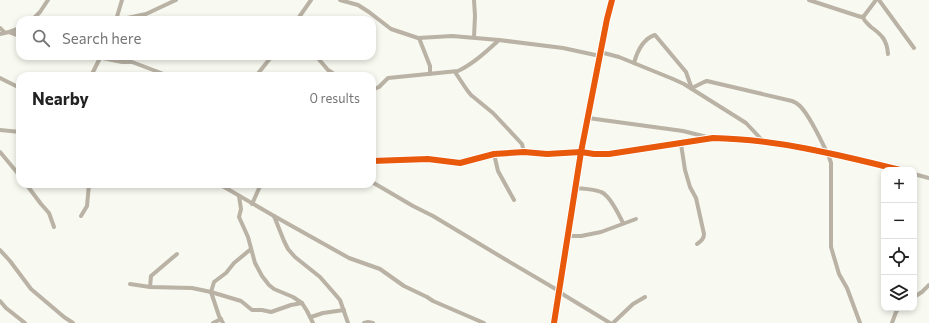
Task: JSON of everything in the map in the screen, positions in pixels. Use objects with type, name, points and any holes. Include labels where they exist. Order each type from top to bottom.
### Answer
[{"type":"street","points":[[36,16],[48,0]]},
{"type":"street","points":[[118,16],[122,0]]},
{"type":"street","points":[[136,16],[146,14],[176,0]]},
{"type":"street","points":[[300,16],[311,0]]},
{"type":"street","points":[[340,0],[358,5],[374,16]]},
{"type":"street","points":[[474,0],[474,37]]},
{"type":"street","points":[[554,323],[581,152],[612,0]]},
{"type":"street","points":[[809,0],[862,17],[886,41],[888,54]]},
{"type":"street","points":[[862,17],[878,0],[914,48]]},
{"type":"street","points":[[376,17],[391,28],[419,38],[452,36],[474,37],[563,48],[619,57],[673,78],[692,88],[746,123],[763,141]]},
{"type":"street","points":[[0,28],[4,33],[16,35]]},
{"type":"street","points":[[4,33],[16,29]]},
{"type":"street","points":[[634,63],[641,46],[654,35],[685,70],[692,88]]},
{"type":"street","points":[[419,38],[430,66],[430,74]]},
{"type":"street","points":[[376,88],[388,78],[455,72],[467,66],[500,40]]},
{"type":"street","points":[[93,72],[99,60]]},
{"type":"street","points":[[114,60],[132,62],[158,72]]},
{"type":"street","points":[[259,72],[269,60]]},
{"type":"street","points":[[319,60],[331,72]]},
{"type":"street","points":[[455,72],[471,95],[493,113],[522,144],[524,152]]},
{"type":"street","points":[[0,78],[16,86]]},
{"type":"street","points":[[692,88],[702,82],[707,81],[797,103],[801,107],[811,122],[831,163],[831,247],[838,274],[848,288],[860,323]]},
{"type":"street","points":[[588,118],[683,131],[713,138]]},
{"type":"street","points":[[0,130],[16,132]]},
{"type":"street","points":[[376,161],[428,159],[460,162],[494,154],[524,152],[547,154],[581,152],[609,154],[713,138],[730,138],[763,141],[827,153],[887,167]]},
{"type":"street","points":[[681,144],[685,170],[690,187],[696,198],[704,234],[703,239],[697,244]]},
{"type":"street","points":[[0,152],[16,171]]},
{"type":"street","points":[[494,154],[498,171],[514,200]]},
{"type":"street","points":[[917,175],[929,178]]},
{"type":"street","points":[[376,184],[433,216],[610,323]]},
{"type":"street","points":[[29,188],[49,213],[54,227]]},
{"type":"street","points":[[81,216],[87,206],[89,188]]},
{"type":"street","points":[[226,188],[349,258],[380,270],[408,288],[433,301],[484,323]]},
{"type":"street","points":[[241,209],[251,203],[259,188]]},
{"type":"street","points":[[575,188],[594,190],[605,194],[614,205],[623,224]]},
{"type":"street","points":[[239,196],[241,209],[239,217],[248,237],[255,263],[262,276],[274,289],[293,297],[302,303],[313,323]]},
{"type":"street","points":[[274,216],[288,249],[294,257],[320,277],[340,300],[348,323]]},
{"type":"street","points":[[568,236],[581,236],[596,233],[636,219]]},
{"type":"street","points":[[213,323],[222,321],[211,292],[214,282],[226,273],[234,263],[251,249]]},
{"type":"street","points":[[0,250],[31,289],[73,323]]},
{"type":"street","points":[[150,287],[151,276],[177,254]]},
{"type":"street","points":[[130,284],[150,287],[192,288],[211,292],[241,301],[252,310],[271,312],[302,303]]},
{"type":"street","points":[[917,295],[929,285]]},
{"type":"street","points":[[613,323],[633,304],[645,297]]},
{"type":"street","points":[[0,301],[6,308],[25,323]]},
{"type":"street","points":[[311,317],[323,313],[344,310]]},
{"type":"street","points":[[892,323],[897,311]]},
{"type":"street","points":[[364,323],[372,323]]},
{"type":"cycle path","points":[[554,323],[581,152],[612,0]]},
{"type":"cycle path","points":[[376,161],[428,159],[460,163],[494,154],[524,152],[547,154],[581,152],[609,154],[713,138],[760,141],[807,149],[887,167]]}]
